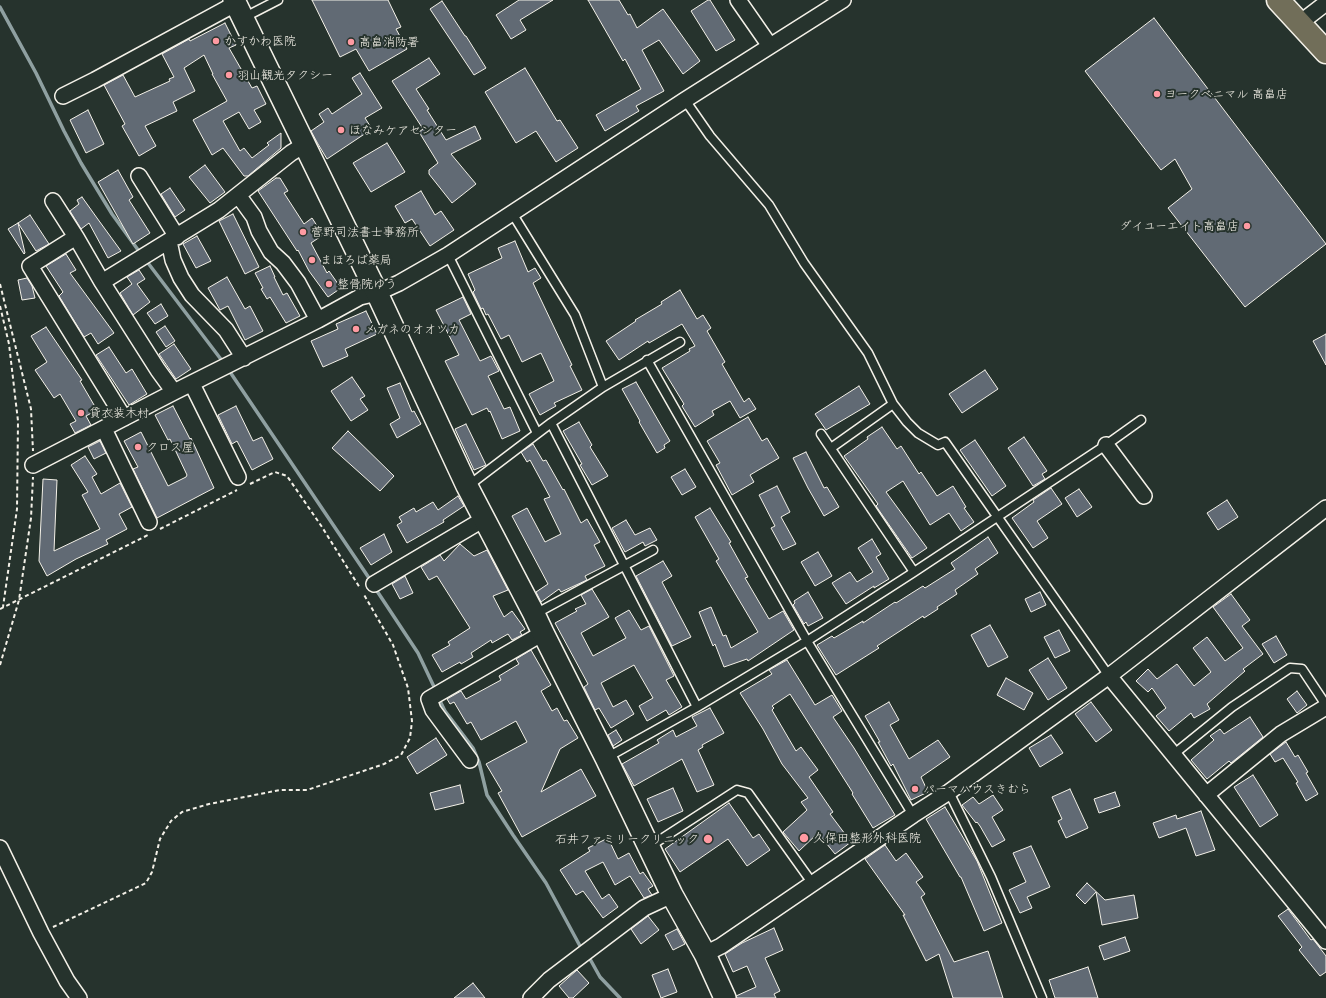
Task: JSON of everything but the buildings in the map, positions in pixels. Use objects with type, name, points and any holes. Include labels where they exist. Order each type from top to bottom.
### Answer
[{"type":"main road","points":[[1278,0],[1326,52]]},
{"type":"street","points":[[738,0],[770,46]]},
{"type":"street","points":[[33,465],[318,320],[360,297],[377,293],[399,284],[448,255],[685,100],[843,0]]},
{"type":"street","points":[[1300,23],[1326,3]]},
{"type":"street","points":[[62,96],[237,7],[377,293],[467,486],[534,614],[672,895],[705,954],[725,998]]},
{"type":"street","points":[[102,282],[219,210],[291,153],[304,145]]},
{"type":"street","points":[[139,176],[173,239],[173,260],[181,278],[192,295],[226,330],[244,358]]},
{"type":"street","points":[[238,194],[254,216],[259,231],[272,252],[283,263],[298,283],[318,320]]},
{"type":"street","points":[[53,201],[102,282],[158,370],[174,392]]},
{"type":"street","points":[[76,237],[30,266],[124,418]]},
{"type":"street","points":[[192,384],[241,484]]},
{"type":"street","points":[[104,429],[149,522]]},
{"type":"street","points":[[1106,445],[1144,496]]},
{"type":"street","points":[[705,954],[721,946],[949,792],[1109,676],[1326,508]]},
{"type":"street","points":[[374,584],[484,519]]},
{"type":"street","points":[[470,760],[433,710],[429,699],[543,634]]},
{"type":"street","points":[[1109,676],[1326,942]]},
{"type":"street","points":[[1206,795],[1282,734],[1326,706]]},
{"type":"street","points":[[0,848],[41,933],[67,981],[79,998]]},
{"type":"street","points":[[531,998],[549,980],[644,908],[672,895]]},
{"type":"lane","points":[[237,7],[278,0]]},
{"type":"lane","points":[[685,100],[710,136],[770,205],[804,264],[868,353],[893,404],[918,433],[938,445],[946,442],[1109,676]]},
{"type":"lane","points":[[512,213],[575,316],[603,387]]},
{"type":"lane","points":[[448,255],[537,433]]},
{"type":"lane","points":[[467,486],[537,433],[603,387],[680,342]]},
{"type":"lane","points":[[647,360],[807,641],[913,815]]},
{"type":"lane","points":[[831,448],[893,404]]},
{"type":"lane","points":[[606,758],[697,707],[807,641],[1106,445],[1141,420]]},
{"type":"lane","points":[[551,423],[697,707]]},
{"type":"lane","points":[[821,434],[914,572]]},
{"type":"lane","points":[[534,614],[654,550]]},
{"type":"lane","points":[[1174,754],[1232,707],[1290,668],[1302,669],[1326,706]]},
{"type":"lane","points":[[649,847],[737,790],[748,793],[813,884]]},
{"type":"lane","points":[[949,792],[991,877],[1042,998]]},
{"type":"path","points":[[0,284],[31,409],[33,465],[31,518],[19,600],[0,665]]},
{"type":"path","points":[[0,306],[9,344],[18,421],[17,509],[3,607]]},
{"type":"path","points":[[0,609],[241,484],[275,472],[287,476],[322,527],[362,591],[393,645],[408,688],[412,721],[410,738],[402,755],[384,764],[306,790],[280,790],[209,804],[182,812],[171,821],[160,838],[152,872],[146,883],[41,933]]},
{"type":"waterway","points":[[0,7],[36,73],[81,163],[112,214],[141,254]]},
{"type":"waterway","points":[[145,259],[223,362]]},
{"type":"waterway","points":[[228,369],[371,581]]},
{"type":"waterway","points":[[375,588],[418,653],[436,691]]},
{"type":"waterway","points":[[438,697],[445,711],[473,748],[479,762],[487,795],[546,883],[580,946]]},
{"type":"waterway","points":[[590,959],[600,977],[620,998]]},
{"type":"place","name":"かすかわ医院","points":[[216,41]]},
{"type":"place","name":"高畠消防署","points":[[351,42]]},
{"type":"place","name":"羽山観光タクシー","points":[[229,75]]},
{"type":"place","name":"ヨークベニマル 高畠店","points":[[1157,94]]},
{"type":"place","name":"ほなみケアセンター","points":[[341,130]]},
{"type":"place","name":"ダイユーエイト高畠店","points":[[1247,226]]},
{"type":"place","name":"菅野司法書士事務所","points":[[303,232]]},
{"type":"place","name":"まほろば薬局","points":[[312,260]]},
{"type":"place","name":"整骨院ゆう","points":[[329,284]]},
{"type":"place","name":"メガネのオオツカ","points":[[356,329]]},
{"type":"place","name":"貸衣装木村","points":[[81,413]]},
{"type":"place","name":"クロス屋","points":[[138,447]]},
{"type":"place","name":"パーマハウスきむら","points":[[915,789]]},
{"type":"place","name":"久保田整形外科医院","points":[[804,838]]},
{"type":"place","name":"石井ファミリークリニック","points":[[708,839]]}]
